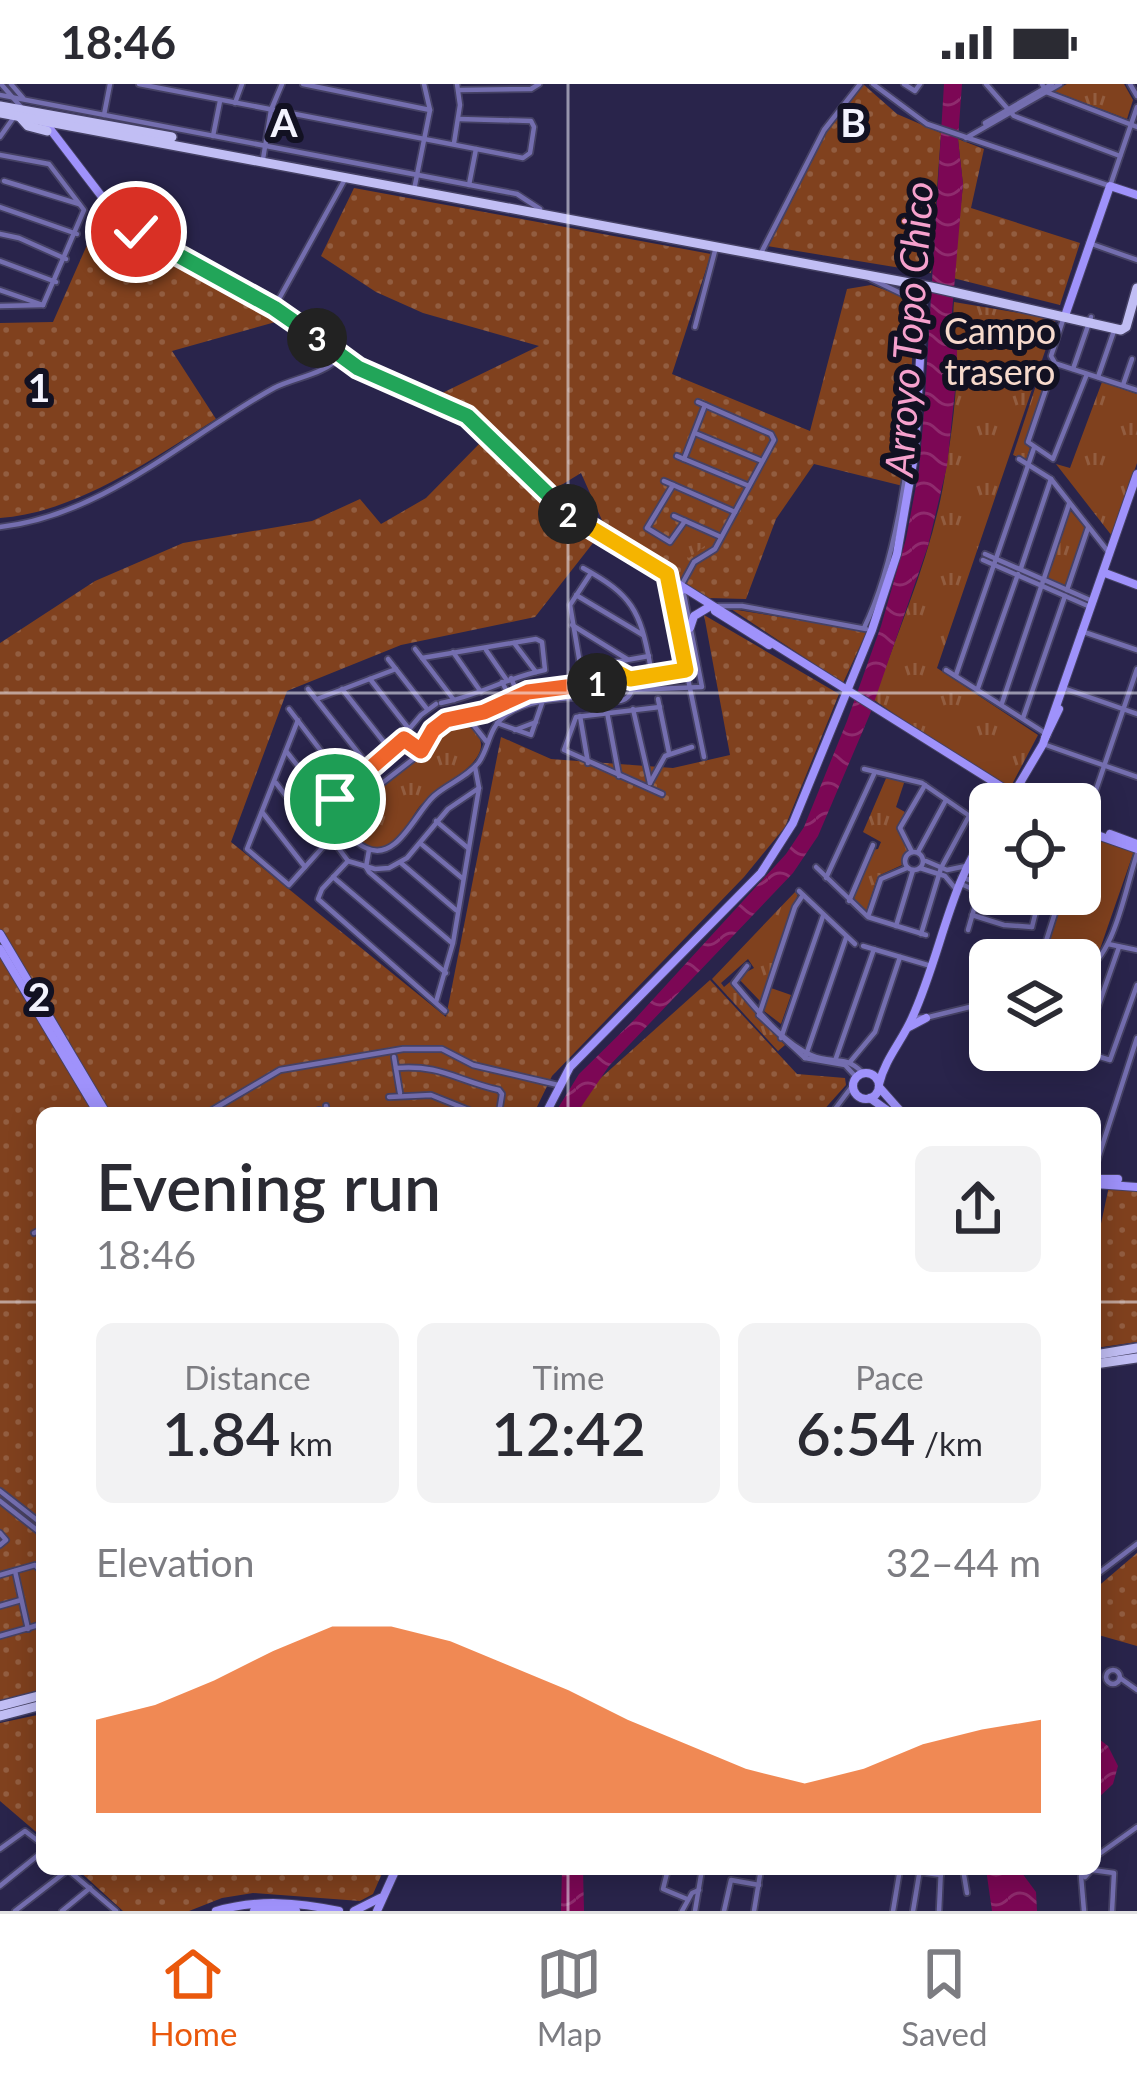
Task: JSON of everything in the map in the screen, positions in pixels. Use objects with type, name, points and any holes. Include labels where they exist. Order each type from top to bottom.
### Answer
[{"type":"main road","points":[[0,110],[72,126],[120,127]]},
{"type":"main road","points":[[30,116],[366,170],[716,247],[929,285]]},
{"type":"main road","points":[[59,138],[61,131],[72,126]]},
{"type":"main road","points":[[264,154],[347,176],[415,183],[958,290],[1128,329],[1137,288]]},
{"type":"main road","points":[[892,280],[916,288],[924,299]]},
{"type":"main road","points":[[1101,1354],[1137,1348]]},
{"type":"main road","points":[[1101,1363],[1137,1358]]},
{"type":"main road","points":[[0,1706],[36,1697]]},
{"type":"main road","points":[[0,1716],[36,1707]]},
{"type":"street","points":[[2,84],[130,234],[288,322],[371,380],[468,422],[564,517],[713,606],[986,783]]},
{"type":"street","points":[[11,84],[30,116],[59,138],[126,225],[274,308],[339,358]]},
{"type":"street","points":[[104,115],[110,84]]},
{"type":"street","points":[[142,84],[523,158],[531,149],[534,127],[525,120],[459,119]]},
{"type":"street","points":[[235,103],[242,84]]},
{"type":"street","points":[[264,154],[271,110],[282,84]]},
{"type":"street","points":[[303,84],[430,110]]},
{"type":"street","points":[[424,84],[430,110],[415,183],[469,185],[517,194],[540,208]]},
{"type":"street","points":[[454,145],[458,87],[531,89],[538,84]]},
{"type":"street","points":[[761,252],[824,130],[860,84]]},
{"type":"street","points":[[875,84],[909,114],[938,128],[1137,195]]},
{"type":"street","points":[[904,84],[915,92],[920,84]]},
{"type":"street","points":[[986,84],[1008,110],[1120,156]]},
{"type":"street","points":[[963,137],[1056,84]]},
{"type":"street","points":[[1130,84],[1137,96]]},
{"type":"street","points":[[1044,88],[1134,126]]},
{"type":"street","points":[[0,95],[13,98]]},
{"type":"street","points":[[213,136],[220,100]]},
{"type":"street","points":[[1137,107],[1051,356],[1055,363],[1137,390]]},
{"type":"street","points":[[0,137],[30,116],[104,115],[120,127]]},
{"type":"street","points":[[171,137],[213,136],[232,148]]},
{"type":"street","points":[[469,185],[476,149]]},
{"type":"street","points":[[0,154],[49,164],[85,214],[44,305]]},
{"type":"street","points":[[274,308],[347,176]]},
{"type":"street","points":[[4,181],[81,205]]},
{"type":"street","points":[[0,207],[76,234]]},
{"type":"street","points":[[0,234],[66,259]]},
{"type":"street","points":[[1088,243],[1137,260]]},
{"type":"street","points":[[695,327],[716,247]]},
{"type":"street","points":[[0,261],[56,282]]},
{"type":"street","points":[[866,275],[913,297],[917,307],[911,442],[897,533]]},
{"type":"street","points":[[549,1107],[580,1055],[767,866],[793,823],[847,693],[897,533],[917,431],[924,299],[929,285]]},
{"type":"street","points":[[0,290],[44,305]]},
{"type":"street","points":[[0,306],[44,305]]},
{"type":"street","points":[[1073,369],[1090,320]]},
{"type":"street","points":[[1098,377],[1128,329]]},
{"type":"street","points":[[0,527],[48,515],[119,485],[277,387],[339,358]]},
{"type":"street","points":[[1123,386],[1132,359]]},
{"type":"street","points":[[1055,363],[1028,440],[1055,459],[1087,374]]},
{"type":"street","points":[[620,700],[632,690],[702,688],[683,588],[694,562],[715,549],[774,440],[771,434],[701,404],[695,433],[681,457],[749,486]]},
{"type":"street","points":[[695,433],[762,461]]},
{"type":"street","points":[[956,675],[1034,448]]},
{"type":"street","points":[[1018,459],[1051,478],[1107,563],[1137,585]]},
{"type":"street","points":[[1046,738],[1137,474]]},
{"type":"street","points":[[978,688],[1051,478]]},
{"type":"street","points":[[664,482],[735,512]]},
{"type":"street","points":[[673,485],[646,528],[670,542],[686,521]]},
{"type":"street","points":[[1002,703],[1070,504]]},
{"type":"street","points":[[1123,515],[1137,520]]},
{"type":"street","points":[[674,516],[721,537]]},
{"type":"street","points":[[1023,718],[1088,528]]},
{"type":"street","points":[[984,557],[1093,605]]},
{"type":"street","points":[[583,568],[591,573],[628,598],[638,612],[649,660],[580,664],[569,604],[591,573]]},
{"type":"street","points":[[667,578],[704,757]]},
{"type":"street","points":[[576,595],[644,636]]},
{"type":"street","points":[[690,628],[694,616],[713,606],[742,606],[868,629]]},
{"type":"street","points":[[675,615],[687,612]]},
{"type":"street","points":[[572,625],[627,659]]},
{"type":"street","points":[[1083,632],[1137,650]]},
{"type":"street","points":[[1023,783],[1066,689],[1083,632]]},
{"type":"street","points":[[422,658],[539,639],[546,669],[427,709],[392,752],[347,785],[331,808],[331,838],[348,861],[389,868],[401,863],[436,820],[479,788]]},
{"type":"street","points":[[514,643],[536,672]]},
{"type":"street","points":[[484,648],[518,695],[520,707]]},
{"type":"street","points":[[415,650],[454,700]]},
{"type":"street","points":[[453,652],[482,693]]},
{"type":"street","points":[[388,659],[427,709]]},
{"type":"street","points":[[614,662],[617,673],[630,679],[698,668]]},
{"type":"street","points":[[316,700],[396,669]]},
{"type":"street","points":[[1097,783],[1137,669]]},
{"type":"street","points":[[946,670],[1002,703],[1046,738],[1137,777]]},
{"type":"street","points":[[617,673],[604,682],[518,695],[468,718],[436,726],[417,756],[354,805],[348,821],[352,836],[367,849],[389,848],[436,794],[475,766],[496,723],[520,707],[607,695],[620,700]]},
{"type":"street","points":[[664,674],[666,686]]},
{"type":"street","points":[[630,679],[632,690]]},
{"type":"street","points":[[370,680],[410,729]]},
{"type":"street","points":[[506,680],[511,698],[520,707]]},
{"type":"street","points":[[604,682],[607,695]]},
{"type":"street","points":[[308,688],[371,770]]},
{"type":"street","points":[[342,689],[392,752]]},
{"type":"street","points":[[1066,689],[1137,714]]},
{"type":"street","points":[[620,700],[620,711]]},
{"type":"street","points":[[496,723],[515,730],[536,722],[542,703]]},
{"type":"street","points":[[649,786],[669,753],[659,703],[573,721],[563,750],[662,794]]},
{"type":"street","points":[[289,709],[347,785]]},
{"type":"street","points":[[633,709],[649,786]]},
{"type":"street","points":[[607,712],[619,776]]},
{"type":"street","points":[[580,716],[589,763]]},
{"type":"street","points":[[468,718],[486,741]]},
{"type":"street","points":[[298,721],[248,851],[286,884],[331,838]]},
{"type":"street","points":[[669,753],[692,747]]},
{"type":"street","points":[[286,751],[331,808]]},
{"type":"street","points":[[436,1002],[464,880],[479,788],[475,766]]},
{"type":"street","points":[[816,867],[868,917],[924,934],[940,871],[972,817],[925,785],[864,769]]},
{"type":"street","points":[[826,878],[875,772]]},
{"type":"street","points":[[274,780],[324,845]]},
{"type":"street","points":[[896,926],[916,866],[915,852],[900,828],[925,785]]},
{"type":"street","points":[[946,800],[915,852],[905,857],[916,866],[940,871],[965,866]]},
{"type":"street","points":[[262,812],[305,867]]},
{"type":"street","points":[[436,820],[468,848]]},
{"type":"street","points":[[330,822],[348,821]]},
{"type":"street","points":[[411,821],[464,880]]},
{"type":"street","points":[[1101,836],[1137,849],[1101,956]]},
{"type":"street","points":[[849,901],[873,844]]},
{"type":"street","points":[[362,866],[367,849]]},
{"type":"street","points":[[839,1107],[860,1077],[878,1067],[894,1048],[910,1022],[969,860]]},
{"type":"street","points":[[348,861],[319,892],[320,902],[446,1010]]},
{"type":"street","points":[[401,863],[458,913]]},
{"type":"street","points":[[362,866],[453,943]]},
{"type":"street","points":[[868,917],[881,879],[916,866]]},
{"type":"street","points":[[940,871],[979,892],[968,930]]},
{"type":"street","points":[[333,877],[446,973]]},
{"type":"street","points":[[1129,880],[1137,883]]},
{"type":"street","points":[[959,884],[969,885]]},
{"type":"street","points":[[760,1013],[801,893],[846,938],[931,966]]},
{"type":"street","points":[[972,916],[1034,929],[1036,915]]},
{"type":"street","points":[[783,1036],[823,916]]},
{"type":"street","points":[[0,934],[99,1107]]},
{"type":"street","points":[[806,1056],[846,938]]},
{"type":"street","points":[[1108,944],[1137,950]]},
{"type":"street","points":[[1119,947],[1084,1052],[1110,1060],[1137,985]]},
{"type":"street","points":[[0,949],[98,1107]]},
{"type":"street","points":[[835,1062],[874,949]]},
{"type":"street","points":[[849,1064],[875,1032],[900,957]]},
{"type":"street","points":[[747,966],[734,981],[783,1036],[806,1056],[849,1064],[860,1077],[879,1086],[897,1107]]},
{"type":"street","points":[[917,1006],[928,1018]]},
{"type":"street","points":[[910,1022],[969,1007]]},
{"type":"street","points":[[1101,1149],[1137,1038]]},
{"type":"street","points":[[796,1047],[810,1041]]},
{"type":"street","points":[[216,1107],[280,1070],[404,1048],[442,1049],[479,1067],[558,1085]]},
{"type":"street","points":[[843,1103],[865,1098],[879,1086],[894,1048]]},
{"type":"street","points":[[394,1057],[400,1095]]},
{"type":"street","points":[[396,1068],[436,1067],[500,1091],[499,1107]]},
{"type":"street","points":[[860,1077],[865,1098],[880,1107]]},
{"type":"street","points":[[389,1097],[431,1096],[460,1107]]},
{"type":"street","points":[[1101,1182],[1137,1185]]},
{"type":"street","points":[[0,1491],[36,1526]]},
{"type":"street","points":[[0,1501],[36,1521]]},
{"type":"street","points":[[0,1533],[3,1544]]},
{"type":"street","points":[[1101,1571],[1137,1544]]},
{"type":"street","points":[[0,1575],[36,1566]]},
{"type":"street","points":[[15,1571],[28,1629]]},
{"type":"street","points":[[0,1606],[21,1600]]},
{"type":"street","points":[[0,1636],[36,1626]]},
{"type":"street","points":[[1101,1674],[1113,1670],[1137,1690]]},
{"type":"street","points":[[1101,1853],[1137,1827]]},
{"type":"street","points":[[0,1849],[25,1831],[36,1842]]},
{"type":"street","points":[[0,1886],[36,1853]]},
{"type":"street","points":[[1101,1871],[1114,1873],[1112,1911]]},
{"type":"street","points":[[15,1911],[62,1875]]},
{"type":"street","points":[[74,1875],[112,1910]]},
{"type":"street","points":[[380,1909],[393,1875]]},
{"type":"street","points":[[666,1875],[662,1889],[687,1899]]},
{"type":"street","points":[[695,1911],[701,1875]]},
{"type":"street","points":[[754,1911],[760,1875]]},
{"type":"street","points":[[893,1911],[899,1875]]},
{"type":"street","points":[[913,1911],[919,1875]]},
{"type":"street","points":[[939,1911],[941,1875]]},
{"type":"street","points":[[964,1875],[967,1893]]},
{"type":"street","points":[[1080,1875],[1084,1911]]},
{"type":"street","points":[[724,1911],[731,1880],[759,1885]]},
{"type":"street","points":[[62,1911],[91,1888]]},
{"type":"street","points":[[682,1911],[687,1899],[699,1891]]},
{"type":"street","points":[[354,1911],[386,1892]]},
{"type":"street","points":[[216,1911],[244,1903],[275,1902],[340,1911]]},
{"type":"street","points":[[254,1911],[296,1911]]},
{"type":"green space","points":[[863,84],[897,114],[941,133],[931,273],[767,246],[827,127]]},
{"type":"green space","points":[[1067,84],[1124,84],[1133,100],[1127,119],[1053,91]]},
{"type":"green space","points":[[958,139],[984,149],[971,208],[1080,243],[1060,305],[953,278],[963,185]]},
{"type":"green space","points":[[354,188],[711,254],[672,374],[810,431],[847,289],[871,285],[908,298],[914,309],[907,487],[814,464],[776,519],[746,599],[708,598],[609,536],[581,473],[550,492],[470,414],[434,397],[539,346],[423,313],[376,292],[321,256]]},
{"type":"green space","points":[[102,211],[130,238],[279,321],[172,351],[216,419],[85,495],[0,518],[0,323],[53,322]]},
{"type":"green space","name":"Campo trasero","points":[[954,302],[1056,319],[937,668],[1038,735],[1013,783],[995,783],[874,700],[941,498],[956,384]]},
{"type":"green space","points":[[1044,361],[1053,366],[1025,443],[1030,448],[1026,460],[1013,455]]},
{"type":"green space","points":[[1102,382],[1137,394],[1137,463],[1112,536],[1056,464],[1070,468]]},
{"type":"green space","points":[[482,441],[540,503],[593,543],[535,617],[401,645],[287,691],[231,842],[446,1017],[501,737],[551,759],[673,768],[730,755],[704,615],[839,694],[785,827],[744,877],[552,1076],[537,1107],[36,1107],[36,1692],[0,1701],[0,643],[95,581],[183,543],[312,521],[360,499],[381,524],[426,498]]},
{"type":"green space","points":[[1070,510],[1086,529],[1066,587],[1047,578]]},
{"type":"green space","points":[[687,527],[715,538],[689,558],[672,548]]},
{"type":"green space","points":[[731,609],[867,631],[843,683]]},
{"type":"green space","points":[[461,722],[476,733],[481,744],[469,767],[420,806],[390,844],[372,848],[359,842],[352,823],[363,803],[414,761],[439,730]]},
{"type":"green space","points":[[887,776],[905,780],[896,807],[905,812],[896,828],[908,850],[902,865],[878,876],[866,912],[852,898],[872,850],[881,842],[863,832]]},
{"type":"green space","points":[[1101,839],[1134,851],[1101,946],[1101,939],[1050,939],[1058,915],[1101,915]]},
{"type":"green space","points":[[796,891],[761,1002],[737,977],[754,968],[748,959],[721,983],[724,987],[730,982],[785,1045],[778,1051],[712,979]]},
{"type":"green space","points":[[710,980],[797,1074],[845,1078],[846,1085],[826,1107],[578,1107],[584,1093]]},
{"type":"green space","points":[[771,988],[791,995],[781,1024],[764,1011]]},
{"type":"green space","points":[[1109,1186],[1137,1189],[1137,1342],[1101,1347],[1101,1224]]},
{"type":"green space","points":[[1137,1553],[1137,1646],[1101,1636],[1101,1584]]},
{"type":"green space","points":[[36,1569],[36,1611],[28,1613],[20,1574]]},
{"type":"green space","points":[[36,1715],[36,1832],[0,1801],[0,1723]]},
{"type":"green space","points":[[84,1875],[381,1875],[373,1894],[360,1901],[253,1893],[189,1911],[123,1911]]},
{"type":"water","points":[[944,84],[962,84],[958,139],[963,184],[951,324],[957,350],[956,381],[947,466],[928,546],[870,714],[818,836],[793,873],[609,1066],[581,1107],[559,1107],[579,1074],[786,854],[804,827],[881,626],[906,539],[924,412]]},
{"type":"water","points":[[1101,1741],[1118,1766],[1113,1784],[1101,1795]]},
{"type":"water","points":[[562,1875],[583,1875],[584,1911],[561,1911]]},
{"type":"water","points":[[987,1875],[1023,1875],[1036,1892],[1037,1911],[992,1911]]},
{"type":"route","points":[[136,232],[274,308],[358,368],[467,416],[562,509],[667,574],[686,670],[630,679],[614,673],[604,682],[528,692],[468,718],[446,720],[436,726],[421,751],[404,739],[335,799]]},
{"type":"water label","name":"Arroyo Topo Chico","points":[[909,329]]}]
